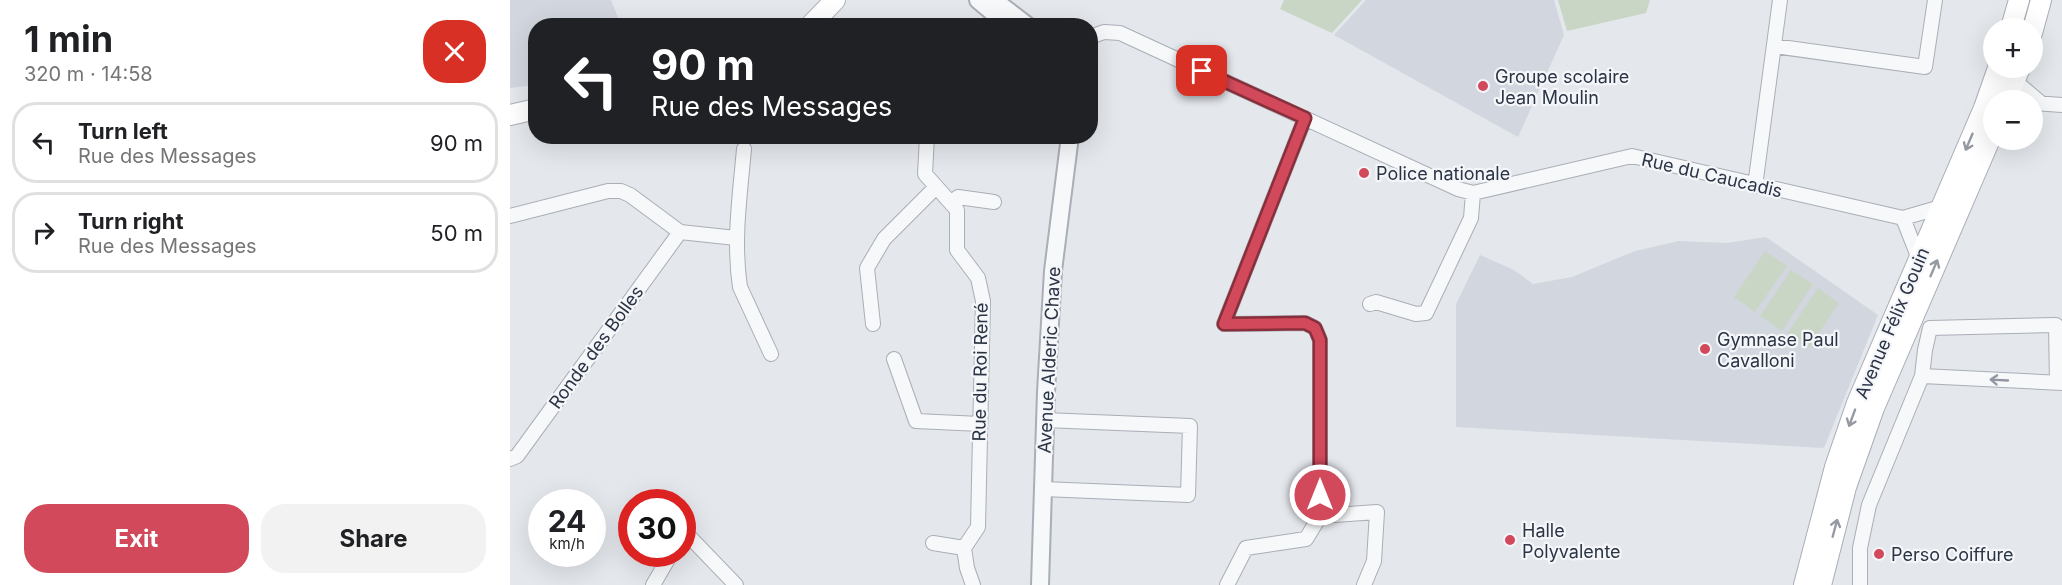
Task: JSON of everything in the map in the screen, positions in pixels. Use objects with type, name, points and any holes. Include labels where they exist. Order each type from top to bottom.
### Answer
[{"type":"main road","points":[[817,18],[835,0]]},
{"type":"main road","points":[[2014,18],[2019,0]]},
{"type":"main road","points":[[2036,18],[2041,0]]},
{"type":"main road","name":"Avenue Félix Gouin","points":[[1804,585],[1835,467],[1857,403],[1984,108],[1994,78]]},
{"type":"main road","points":[[510,115],[528,111]]},
{"type":"main road","name":"Avenue Félix Gouin","points":[[1821,585],[1851,472],[1874,408],[1985,150]]},
{"type":"street","points":[[978,0],[999,18]]},
{"type":"street","points":[[994,0],[1018,18]]},
{"type":"street","points":[[1755,186],[1780,0]]},
{"type":"street","points":[[1774,46],[1925,67],[1935,0]]},
{"type":"street","points":[[1098,34],[1104,32],[1120,33],[1458,189],[1479,192],[1471,218],[1426,313],[1416,314],[1376,302],[1370,304]]},
{"type":"street","points":[[2043,103],[2062,105]]},
{"type":"street","points":[[1227,585],[1246,548],[1306,539],[1320,516],[1320,340],[1315,328],[1305,323],[1224,324],[1305,118]]},
{"type":"street","points":[[927,144],[925,174],[951,203],[958,197],[994,202]]},
{"type":"street","name":"Avenue Alderic Chave","points":[[1040,585],[1045,420],[1053,271],[1069,144]]},
{"type":"street","points":[[744,149],[736,238],[740,287],[771,354]]},
{"type":"street","name":"Rue du Caucadis","points":[[1479,192],[1632,156],[1755,186],[1903,218],[1941,207]]},
{"type":"street","points":[[873,324],[867,268],[884,239],[936,187]]},
{"type":"street","points":[[510,216],[608,191],[621,191],[630,195],[680,232],[736,238]]},
{"type":"street","name":"Rue du Roi René","points":[[951,203],[957,210],[957,250],[978,278],[982,301],[978,527],[964,548]]},
{"type":"street","points":[[1903,218],[1919,259]]},
{"type":"street","name":"Ronde des Bolles","points":[[510,459],[517,456],[680,232]]},
{"type":"street","points":[[1915,312],[1930,328],[2056,325],[2060,383],[1922,376]]},
{"type":"street","points":[[1860,585],[1860,548],[1869,505],[1922,376],[1924,350],[1930,328]]},
{"type":"street","points":[[894,359],[916,421],[980,424]]},
{"type":"street","points":[[1043,489],[1188,495],[1190,426],[1045,420]]},
{"type":"street","points":[[1320,516],[1377,512],[1374,561],[1364,585]]},
{"type":"street","points":[[696,543],[736,585]]},
{"type":"street","points":[[933,543],[964,548],[967,568],[973,585]]},
{"type":"street","points":[[653,585],[663,567]]},
{"type":"shaded area","points":[[510,0],[611,0],[618,18],[528,18],[528,86],[510,88]]},
{"type":"shaded area","name":"Groupe scolaire Jean Moulin","points":[[1366,0],[1554,0],[1564,35],[1518,137],[1334,35]]},
{"type":"shaded area","points":[[1766,237],[1878,315],[1824,448],[1456,427],[1456,304],[1480,255],[1514,270],[1533,284],[1572,277],[1635,251],[1679,241],[1727,243]]},
{"type":"green space","points":[[1284,0],[1362,0],[1332,33],[1280,9]]},
{"type":"green space","points":[[1558,0],[1650,0],[1646,13],[1567,31]]},
{"type":"green space","points":[[1765,251],[1787,266],[1755,312],[1734,297]]},
{"type":"green space","points":[[1791,270],[1813,284],[1782,331],[1760,316]]},
{"type":"green space","points":[[1818,288],[1839,303],[1808,349],[1787,334]]},
{"type":"place","name":"Groupe scolaire Jean Moulin","points":[[1483,86]]},
{"type":"place","name":"Police nationale","points":[[1364,173]]},
{"type":"place","name":"Gymnase Paul Cavalloni","points":[[1705,349]]},
{"type":"place","name":"Halle Polyvalente","points":[[1510,540]]},
{"type":"place","name":"Perso Coiffure","points":[[1879,554]]},
{"type":"route","points":[[1202,71],[1305,118],[1224,324],[1305,323],[1315,328],[1320,340],[1320,495]]}]
